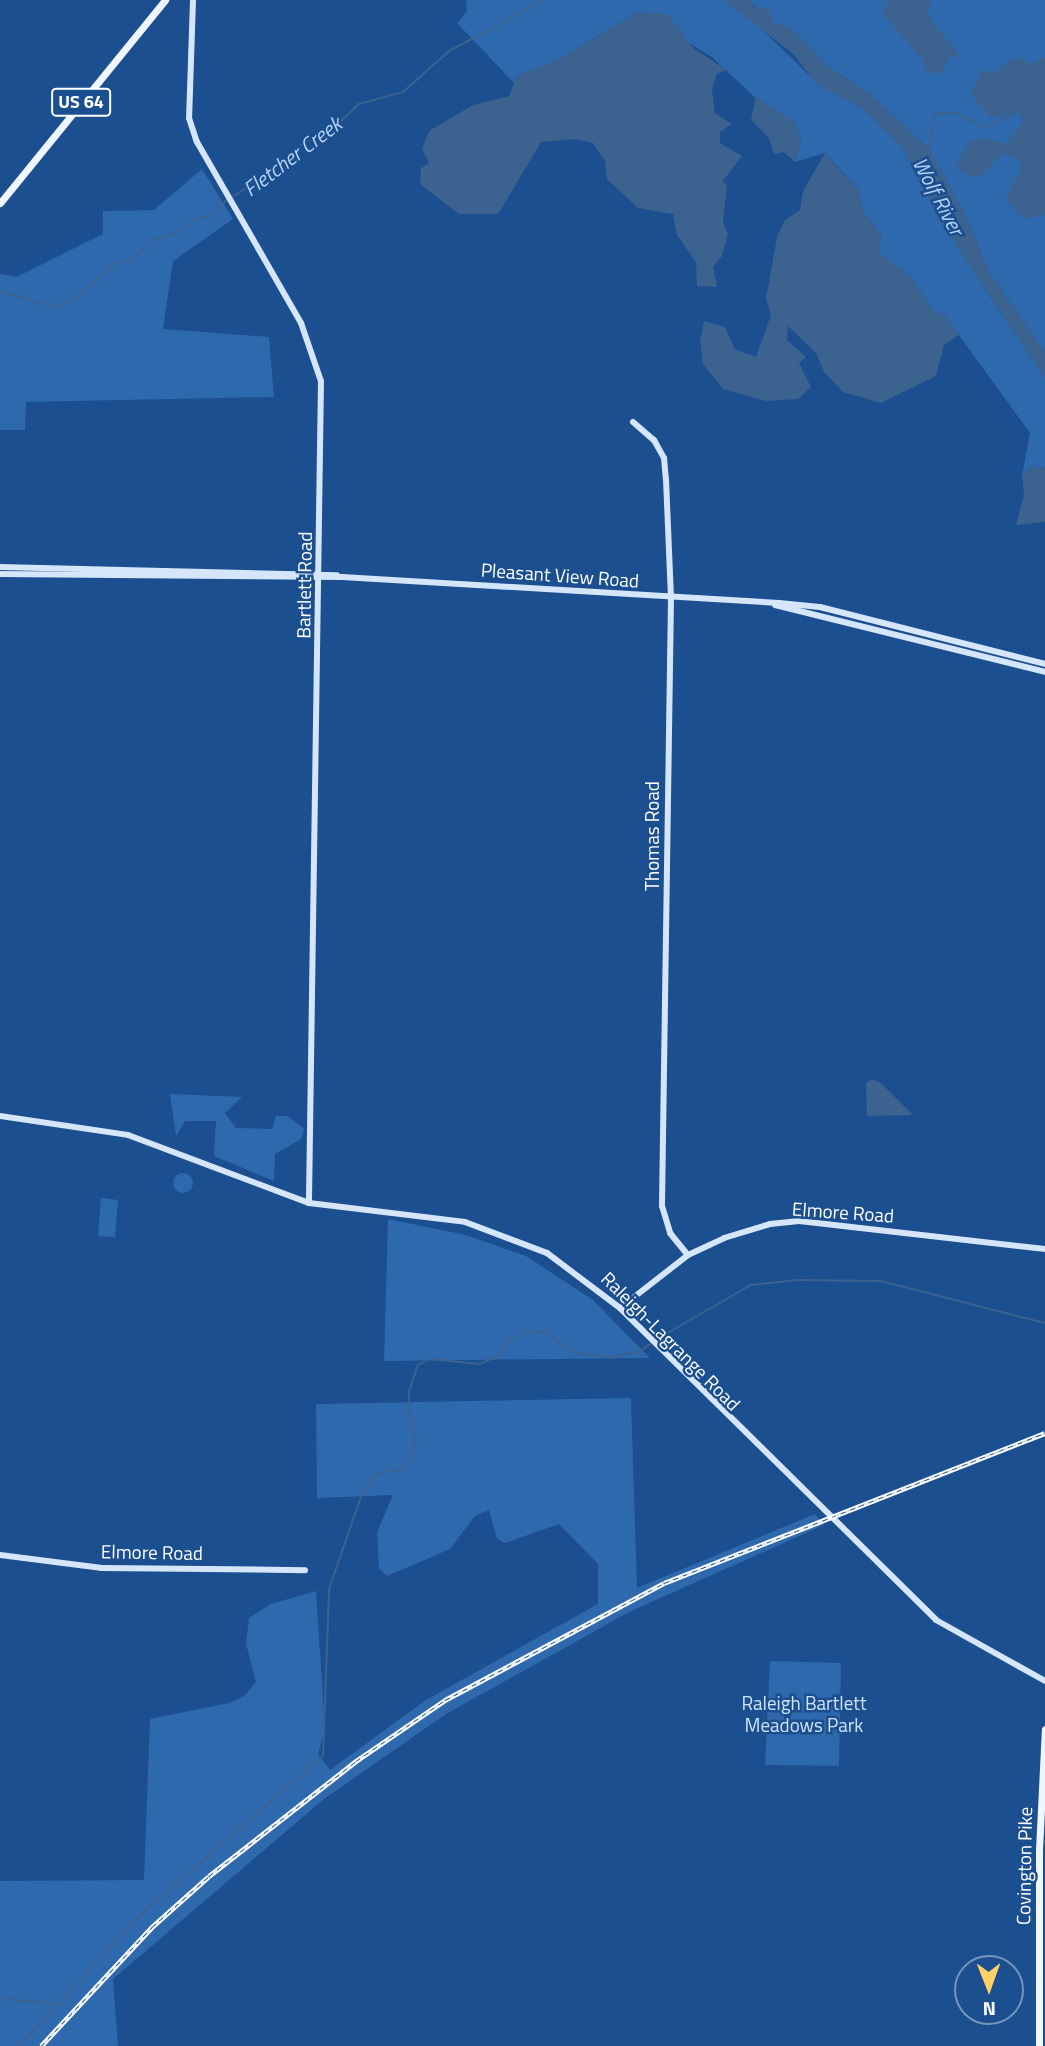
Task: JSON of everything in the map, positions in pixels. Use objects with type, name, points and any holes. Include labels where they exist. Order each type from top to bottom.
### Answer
[{"type":"main road","name":"US 64","points":[[0,203],[165,0]]},
{"type":"main road","name":"Bartlett Road","points":[[193,0],[189,118],[219,185],[315,352],[322,413],[320,575],[314,713],[317,826],[309,1203]]},
{"type":"main road","name":"Thomas Road","points":[[632,422],[654,440],[664,458],[671,598],[662,1206],[670,1233],[688,1255]]},
{"type":"main road","name":"Pleasant View Road","points":[[0,567],[320,575],[820,607],[1045,672]]},
{"type":"main road","name":"Pleasant View Road","points":[[0,574],[320,575]]},
{"type":"main road","name":"Pleasant View Road","points":[[914,634],[1045,664]]},
{"type":"main road","name":"Raleigh-Lagrange Road","points":[[0,1116],[141,1138],[309,1203],[417,1212],[489,1229],[547,1253],[620,1308],[936,1620],[1045,1681]]},
{"type":"main road","name":"Elmore Road","points":[[620,1308],[688,1255],[743,1231],[799,1221],[1045,1249]]},
{"type":"main road","name":"Elmore Road","points":[[0,1555],[102,1568],[305,1570]]},
{"type":"main road","name":"Covington Pike","points":[[1039,2046],[1039,1850],[1045,1730]]},
{"type":"green space","points":[[466,0],[724,0],[744,12],[808,74],[865,110],[901,146],[985,289],[1045,378],[1045,468],[1032,466],[1022,476],[1030,433],[945,316],[932,310],[910,276],[877,252],[882,237],[863,211],[858,190],[842,171],[825,153],[795,162],[801,140],[795,123],[764,106],[712,57],[638,12],[556,61],[517,76],[514,83],[457,23],[467,11]]},
{"type":"green space","points":[[748,0],[1045,0],[1045,353],[989,272],[964,212],[923,143],[878,106],[870,94],[826,65],[793,32],[774,23]]},
{"type":"green space","points":[[202,169],[233,219],[173,261],[163,329],[269,337],[274,397],[26,402],[25,430],[0,430],[0,274],[17,277],[103,234],[103,211],[154,210]]},
{"type":"green space","points":[[170,1094],[242,1097],[225,1113],[236,1128],[272,1129],[276,1116],[288,1116],[304,1129],[301,1139],[275,1154],[274,1181],[214,1156],[216,1121],[185,1121],[176,1136]]},
{"type":"green space","points":[[183,1173],[190,1176],[193,1183],[190,1190],[183,1193],[176,1190],[173,1183],[176,1176]]},
{"type":"green space","points":[[101,1198],[118,1200],[115,1237],[98,1236]]},
{"type":"green space","points":[[388,1219],[466,1235],[526,1256],[593,1300],[650,1358],[384,1361]]},
{"type":"green space","points":[[631,1398],[637,1588],[815,1514],[824,1525],[629,1612],[446,1714],[324,1799],[113,1979],[118,2046],[0,2046],[0,1881],[144,1880],[150,1719],[229,1703],[244,1696],[256,1682],[246,1644],[249,1618],[271,1604],[316,1591],[325,1730],[318,1754],[330,1770],[426,1700],[598,1604],[598,1564],[559,1524],[505,1543],[497,1539],[489,1510],[475,1516],[450,1549],[387,1576],[379,1568],[377,1532],[393,1495],[317,1498],[316,1404]]},
{"type":"green space","name":"Raleigh Bartlett Meadows Park","points":[[770,1661],[841,1663],[839,1766],[765,1765]]},
{"type":"water","name":"Wolf River","points":[[724,0],[748,0],[755,7],[769,10],[774,23],[791,28],[826,65],[870,94],[929,149],[964,212],[989,272],[1045,353],[1045,378],[957,247],[901,146],[865,110],[817,84],[793,54]]},
{"type":"water","points":[[889,0],[931,0],[928,15],[960,57],[949,57],[943,71],[928,74],[923,60],[882,14]]},
{"type":"water","points":[[638,12],[667,14],[694,49],[727,70],[717,74],[712,89],[715,113],[732,124],[720,132],[720,143],[742,156],[722,182],[727,185],[723,222],[728,234],[722,256],[713,267],[717,287],[697,286],[696,262],[677,235],[673,214],[638,208],[607,179],[605,161],[593,143],[574,139],[541,142],[498,214],[459,214],[420,184],[421,168],[429,163],[422,149],[429,131],[473,105],[509,96],[517,76],[556,61]]},
{"type":"water","points":[[1045,57],[1045,215],[1025,219],[1005,199],[1022,166],[1017,159],[1002,153],[982,176],[971,177],[958,168],[958,161],[970,141],[981,138],[1006,144],[1023,121],[1019,112],[990,117],[970,94],[982,71],[997,71],[1010,60],[1022,58],[1029,64]]},
{"type":"water","points":[[756,97],[795,123],[801,140],[795,162],[784,152],[774,154],[769,138],[751,120]]},
{"type":"water","points":[[825,153],[858,190],[863,211],[882,237],[878,252],[910,276],[932,309],[945,316],[959,335],[944,345],[936,376],[881,403],[843,392],[824,372],[816,353],[788,326],[787,340],[806,357],[799,363],[811,387],[798,399],[766,401],[723,389],[703,364],[700,341],[704,321],[725,327],[735,349],[756,357],[771,315],[766,299],[777,237],[785,220],[800,210],[803,191]]},
{"type":"water","points":[[1032,466],[1045,468],[1045,522],[1016,525],[1024,495],[1022,476]]},
{"type":"water","points":[[872,1079],[881,1083],[913,1115],[867,1116],[866,1083]]},
{"type":"waterway","name":"Fletcher Creek","points":[[232,197],[288,161],[305,141],[324,137],[359,104],[403,92],[449,51],[545,0]]},
{"type":"waterway","name":"Wolf River","points":[[928,151],[936,113],[955,113],[985,127],[1019,112]]},
{"type":"waterway","name":"Fletcher Creek","points":[[0,291],[53,307],[75,298],[116,263],[132,259],[154,240],[178,232],[197,218],[209,216],[227,200]]},
{"type":"waterway","points":[[657,1339],[751,1285],[798,1280],[881,1281],[1045,1323]]},
{"type":"waterway","points":[[19,2046],[137,1918],[323,1756],[329,1589],[363,1491],[378,1473],[399,1470],[412,1458],[416,1436],[408,1412],[409,1392],[418,1365],[430,1359],[480,1364],[498,1356],[507,1342],[526,1331],[546,1332],[573,1352],[609,1358],[640,1351],[653,1342]]},
{"type":"waterway","points":[[6,1999],[56,2004]]},
{"type":"railway","points":[[41,2046],[152,1927],[209,1876],[356,1761],[445,1700],[664,1583],[1045,1433]]}]
